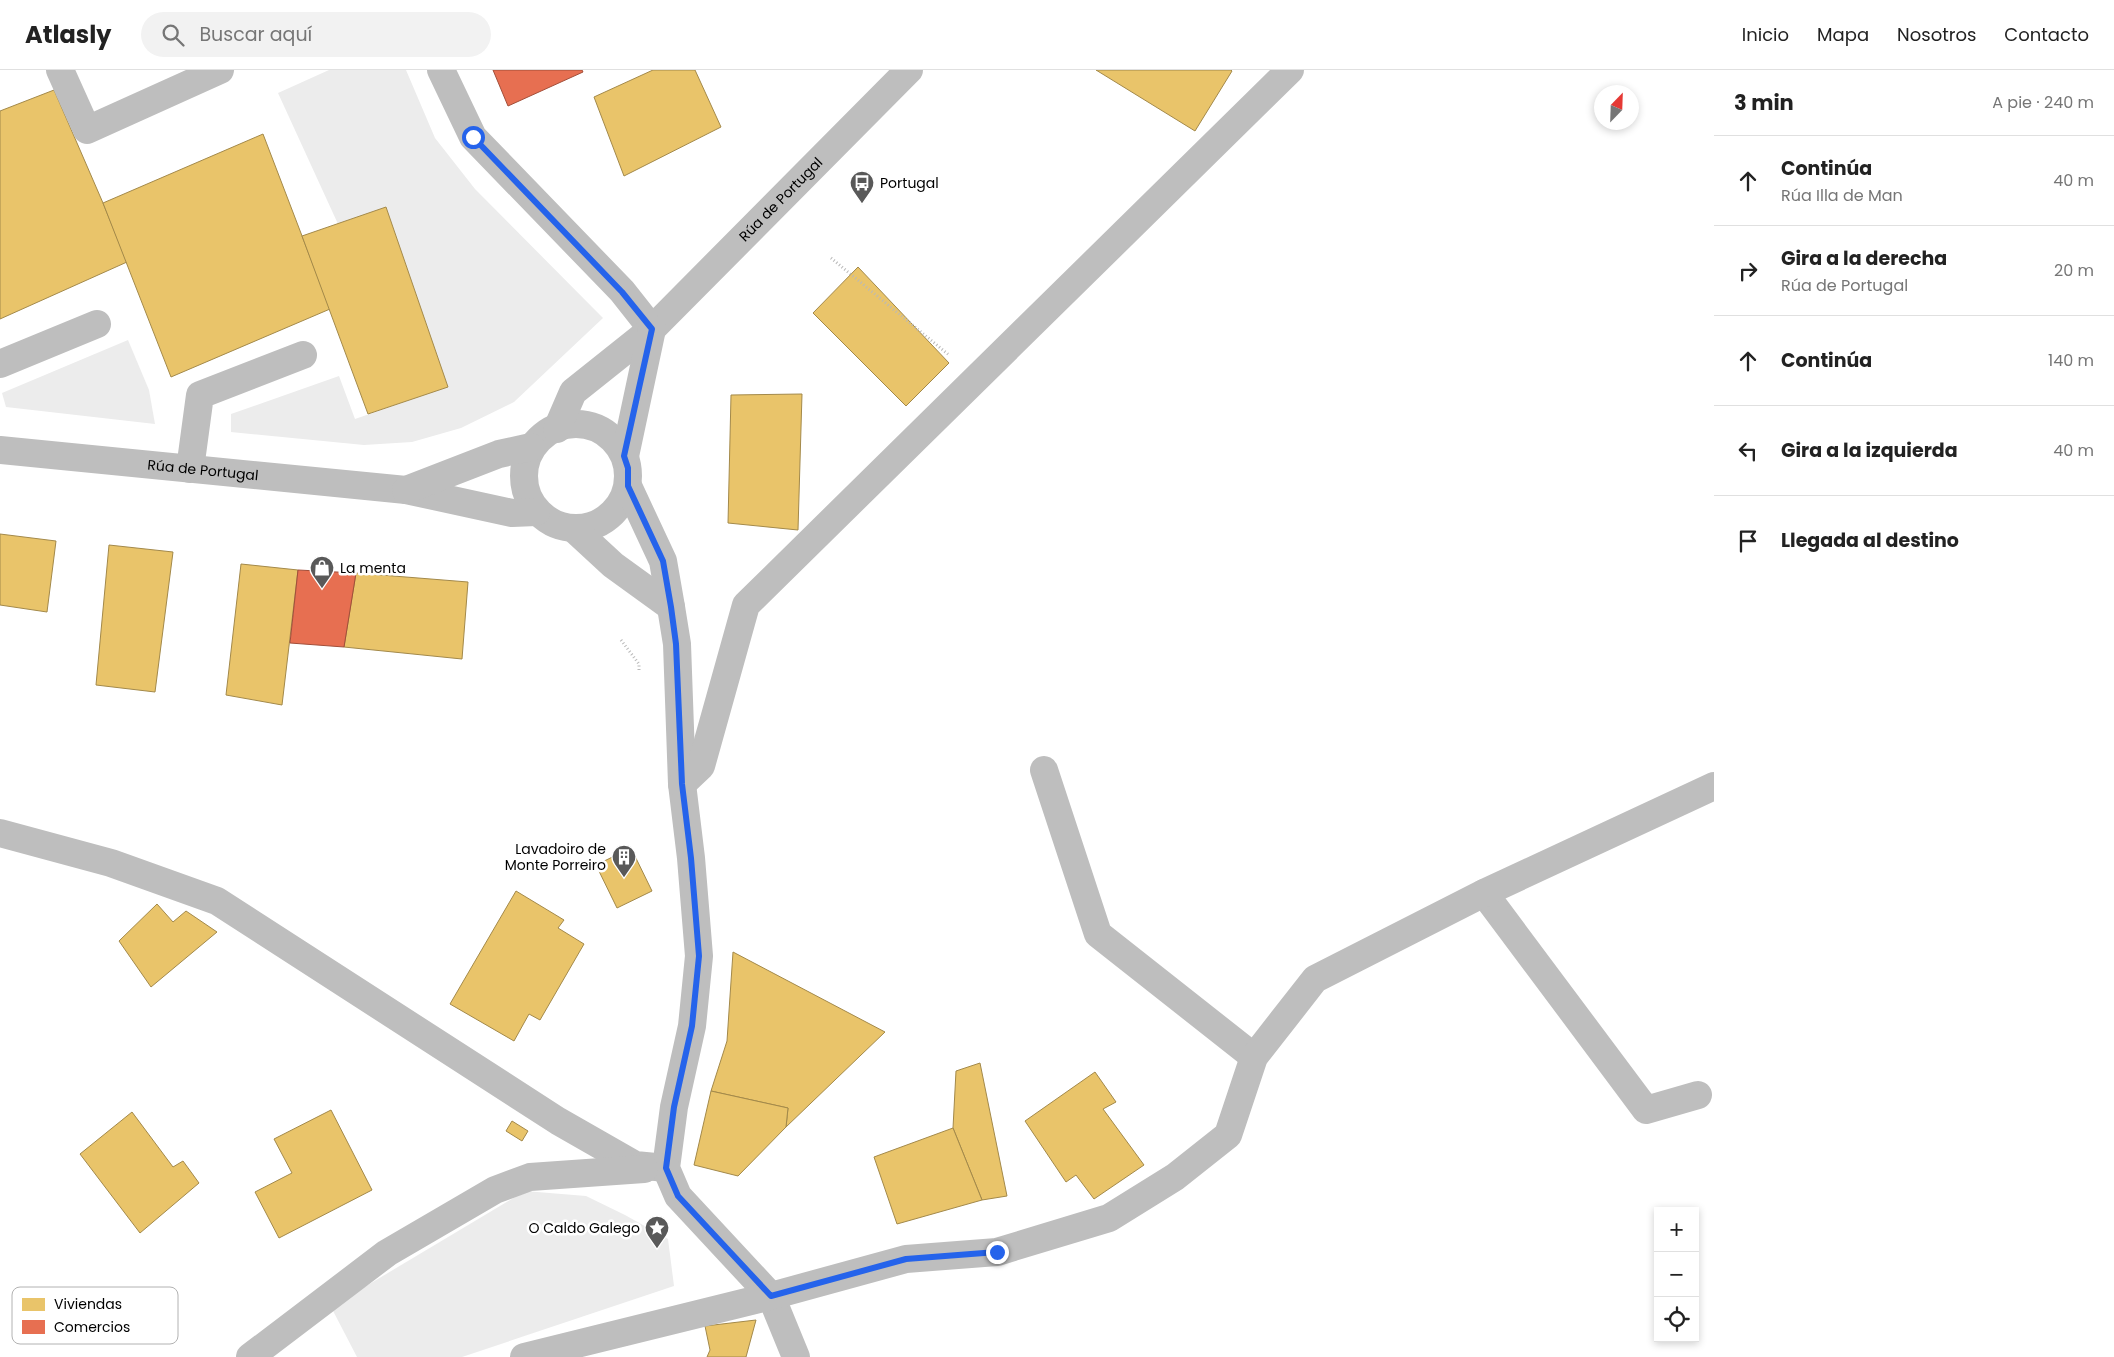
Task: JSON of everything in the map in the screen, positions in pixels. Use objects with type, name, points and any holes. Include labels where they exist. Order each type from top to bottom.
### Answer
[{"type":"street","points":[[60,70],[87,130],[220,70]]},
{"type":"street","points":[[442,70],[473,137],[622,292],[652,329],[624,456]]},
{"type":"street","name":"Rúa de Portugal","points":[[556,429],[574,392],[652,329],[909,70]]},
{"type":"street","points":[[682,784],[701,766],[746,604],[1290,70]]},
{"type":"street","points":[[0,364],[97,324]]},
{"type":"street","points":[[190,469],[200,395],[303,355]]},
{"type":"street","points":[[569,424],[588,425],[607,433],[624,456],[628,468],[628,486],[618,508],[598,524],[574,529],[548,522],[536,512],[525,491],[523,477],[525,461],[531,447],[544,434],[556,429],[569,424]]},
{"type":"street","name":"Rúa de Portugal","points":[[406,490],[499,454],[531,447]]},
{"type":"street","name":"Rúa de Portugal","points":[[0,450],[406,490],[512,513],[536,512]]},
{"type":"street","points":[[628,486],[663,561],[671,607],[676,644],[682,784],[691,858],[699,956],[692,1026],[674,1107],[666,1168],[678,1196],[771,1296],[796,1357]]},
{"type":"street","points":[[574,529],[613,565],[671,607]]},
{"type":"street","points":[[1044,770],[1098,934],[1254,1057]]},
{"type":"street","points":[[524,1357],[771,1296],[906,1259],[997,1252],[1109,1218],[1175,1177],[1228,1135],[1254,1057],[1315,980],[1484,893],[1714,786]]},
{"type":"street","points":[[0,833],[111,864],[216,901],[558,1121],[634,1165],[666,1168]]},
{"type":"street","points":[[1484,893],[1646,1110],[1698,1095]]},
{"type":"street","points":[[250,1357],[387,1253],[495,1190],[530,1177],[666,1168]]},
{"type":"path","points":[[831,258],[949,355],[983,372]]},
{"type":"shaded area","points":[[329,70],[406,70],[435,138],[475,189],[603,318],[514,402],[461,428],[412,442],[364,445],[231,432],[231,414],[339,376],[355,419],[448,387],[386,207],[338,224],[278,93]]},
{"type":"shaded area","points":[[128,340],[149,390],[155,424],[6,407],[2,393]]},
{"type":"shaded area","points":[[525,1191],[586,1196],[668,1239],[674,1286],[462,1357],[357,1357],[331,1307]]},
{"type":"building: Viviendas","points":[[653,70],[695,70],[721,127],[624,176],[594,97]]},
{"type":"building: Viviendas","points":[[1096,70],[1231,70],[1232,71],[1195,131]]},
{"type":"building: Viviendas","points":[[54,90],[127,262],[0,319],[0,111]]},
{"type":"building: Viviendas","points":[[263,134],[330,309],[171,377],[103,203]]},
{"type":"building: Viviendas","points":[[386,207],[448,387],[368,414],[302,236]]},
{"type":"building: Viviendas","points":[[858,267],[949,363],[906,406],[813,313]]},
{"type":"building: Viviendas","points":[[802,394],[798,530],[728,523],[731,395]]},
{"type":"building: Viviendas","points":[[0,534],[56,541],[47,612],[0,605]]},
{"type":"building: Viviendas","points":[[109,545],[173,552],[155,692],[96,685]]},
{"type":"building: Viviendas","points":[[241,564],[298,570],[282,705],[226,695]]},
{"type":"building: Viviendas","points":[[356,573],[468,582],[462,659],[344,647]]},
{"type":"building: Viviendas","name":"Lavadoiro de Monte Porreiro","points":[[631,848],[652,891],[617,908],[596,865]]},
{"type":"building: Viviendas","points":[[516,891],[564,920],[558,928],[584,944],[540,1020],[529,1014],[514,1041],[450,1004]]},
{"type":"building: Viviendas","points":[[157,904],[173,922],[186,911],[217,932],[151,987],[119,941]]},
{"type":"building: Viviendas","points":[[733,952],[885,1032],[786,1127],[788,1108],[711,1091],[727,1041]]},
{"type":"building: Viviendas","points":[[980,1063],[1007,1196],[982,1200],[953,1128],[956,1071]]},
{"type":"building: Viviendas","points":[[1095,1072],[1116,1102],[1103,1109],[1144,1165],[1094,1199],[1076,1175],[1066,1182],[1025,1121]]},
{"type":"building: Viviendas","points":[[711,1091],[788,1108],[786,1127],[738,1176],[694,1165]]},
{"type":"building: Viviendas","points":[[331,1110],[372,1190],[279,1238],[255,1192],[292,1173],[274,1139]]},
{"type":"building: Viviendas","points":[[132,1112],[173,1167],[183,1161],[199,1183],[140,1233],[80,1154]]},
{"type":"building: Viviendas","points":[[512,1121],[528,1131],[522,1141],[506,1131]]},
{"type":"building: Viviendas","points":[[953,1128],[982,1200],[897,1224],[874,1157]]},
{"type":"building: Viviendas","points":[[756,1320],[746,1357],[707,1357],[710,1350],[705,1326]]},
{"type":"building: Comercios","points":[[493,70],[582,70],[583,72],[508,106]]},
{"type":"building: Comercios","points":[[298,570],[356,573],[344,647],[290,643]]},
{"type":"place","name":"Portugal","points":[[862,204]]},
{"type":"place","name":"La menta","points":[[322,589]]},
{"type":"place","name":"Lavadoiro de Monte Porreiro","points":[[624,878]]},
{"type":"place","name":"O Caldo Galego","points":[[657,1249]]},
{"type":"route","points":[[473,137],[622,292],[652,329],[624,456],[628,468],[628,486],[663,561],[671,607],[676,644],[682,784],[691,858],[699,956],[692,1026],[674,1107],[666,1168],[678,1196],[771,1296],[906,1259],[997,1252]]}]
